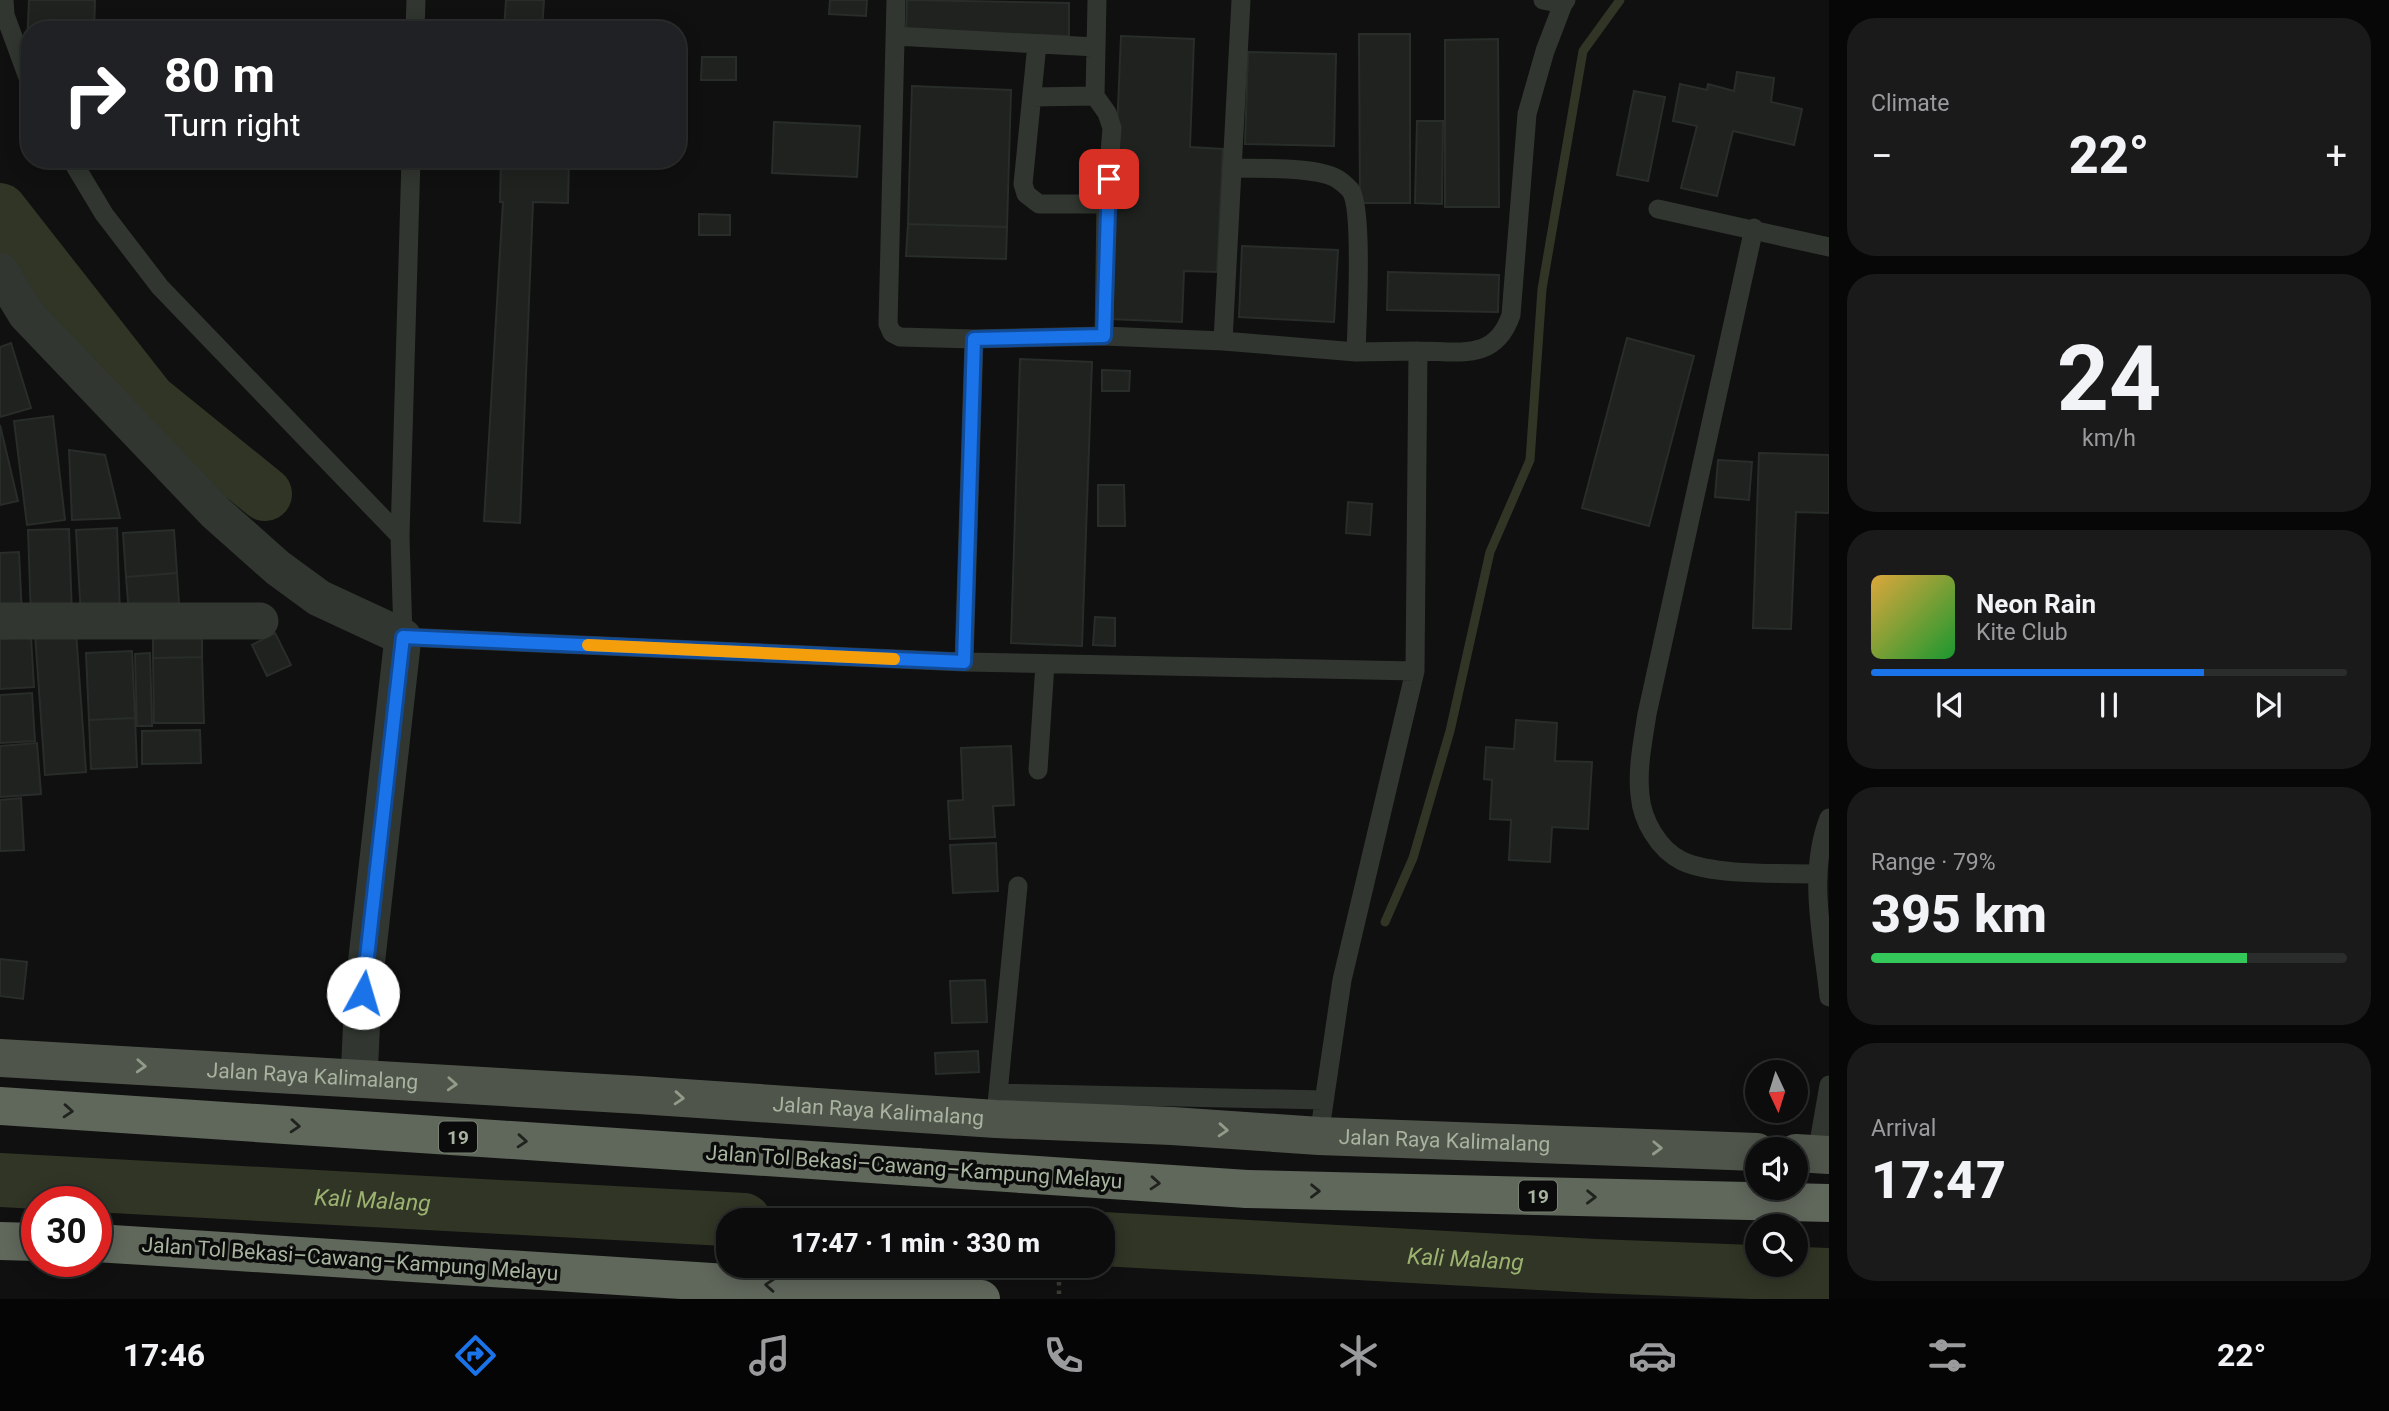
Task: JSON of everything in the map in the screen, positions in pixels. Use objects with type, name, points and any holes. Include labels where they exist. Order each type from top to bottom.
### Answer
[{"type":"highway","name":"Jalan Tol Bekasi–Cawang–Kampung Melayu","points":[[0,1106],[1247,1189],[1829,1203]]},
{"type":"highway","points":[[0,1241],[21,1242]]},
{"type":"highway","name":"Jalan Tol Bekasi–Cawang–Kampung Melayu","points":[[112,1244],[981,1299]]},
{"type":"main road","name":"Jalan Raya Kalimalang","points":[[0,1058],[359,1079],[997,1106],[1172,1126],[1322,1118],[1745,1151]]},
{"type":"street","points":[[0,271],[26,314],[216,513],[278,568],[319,598],[403,637],[363,993],[359,1079]]},
{"type":"street","points":[[0,621],[260,621]]},
{"type":"lane","points":[[4,0],[5,15],[21,59]]},
{"type":"lane","points":[[415,21],[416,0]]},
{"type":"lane","points":[[896,0],[888,324],[892,333],[900,337],[974,339],[1104,336],[1223,341],[1356,352],[1480,351],[1493,345],[1505,333],[1511,315],[1527,114],[1557,1]]},
{"type":"lane","points":[[1097,0],[1095,96],[1107,113],[1112,128],[1106,204],[1104,336]]},
{"type":"lane","points":[[1223,341],[1241,0]]},
{"type":"lane","points":[[895,36],[1096,47]]},
{"type":"lane","points":[[1037,44],[1023,184],[1026,194],[1039,204],[1106,204]]},
{"type":"lane","points":[[1032,97],[1095,96]]},
{"type":"lane","points":[[76,168],[104,214],[160,287],[400,536]]},
{"type":"lane","points":[[411,168],[400,536],[403,637],[964,662],[1415,671]]},
{"type":"lane","points":[[1233,168],[1312,171],[1338,178],[1351,192],[1356,211],[1357,239],[1356,352]]},
{"type":"lane","points":[[1658,209],[1754,228],[1829,247]]},
{"type":"lane","points":[[1754,228],[1647,714],[1640,757],[1640,796],[1646,823],[1660,842],[1681,860],[1712,868],[1817,874]]},
{"type":"lane","points":[[964,662],[974,339]]},
{"type":"lane","points":[[1322,1118],[1342,980],[1415,671],[1418,351]]},
{"type":"lane","points":[[1038,770],[1045,664]]},
{"type":"lane","points":[[1829,818],[1821,839],[1817,874],[1829,997]]},
{"type":"lane","points":[[997,1106],[1018,886]]},
{"type":"lane","points":[[1814,1154],[1828,1098]]},
{"type":"path","points":[[1059,1278],[1059,1299]]},
{"type":"building","points":[[29,0],[95,0],[94,21],[28,21]]},
{"type":"building","points":[[506,0],[544,0],[543,21],[505,21]]},
{"type":"building","points":[[830,0],[867,0],[866,16],[829,14]]},
{"type":"building","points":[[907,0],[1069,3],[1069,36],[906,31]]},
{"type":"building","points":[[1359,34],[1410,34],[1410,203],[1360,203]]},
{"type":"building","points":[[1121,36],[1194,39],[1190,147],[1223,149],[1217,272],[1184,271],[1182,322],[1109,319]]},
{"type":"building","points":[[1498,39],[1499,207],[1445,207],[1445,40]]},
{"type":"building","points":[[1248,52],[1336,54],[1334,146],[1245,144]]},
{"type":"building","points":[[702,57],[736,57],[736,80],[701,80]]},
{"type":"building","points":[[1737,72],[1774,78],[1771,102],[1802,109],[1794,145],[1733,131],[1717,196],[1681,188],[1697,126],[1673,121],[1680,84],[1707,90],[1708,84],[1734,91]]},
{"type":"building","points":[[912,86],[1011,90],[1007,227],[908,224]]},
{"type":"building","points":[[1634,91],[1665,97],[1648,181],[1617,175]]},
{"type":"building","points":[[1417,121],[1443,121],[1442,204],[1415,203]]},
{"type":"building","points":[[774,122],[860,126],[857,177],[772,173]]},
{"type":"building","points":[[501,168],[569,168],[568,203],[533,202],[520,523],[484,521],[503,202],[500,202]]},
{"type":"building","points":[[699,214],[730,215],[730,235],[699,235]]},
{"type":"building","points":[[908,224],[1007,227],[1006,259],[906,256]]},
{"type":"building","points":[[1242,246],[1338,250],[1334,322],[1239,317]]},
{"type":"building","points":[[1388,272],[1499,275],[1498,312],[1387,310]]},
{"type":"building","points":[[1627,338],[1694,356],[1649,526],[1582,508]]},
{"type":"building","points":[[11,343],[31,408],[0,417],[0,347]]},
{"type":"building","points":[[1020,359],[1092,362],[1082,646],[1011,643]]},
{"type":"building","points":[[1102,370],[1130,371],[1129,391],[1102,391]]},
{"type":"building","points":[[53,416],[65,520],[27,525],[14,421]]},
{"type":"building","points":[[0,425],[18,501],[0,505]]},
{"type":"building","points":[[69,450],[105,455],[120,518],[72,520]]},
{"type":"building","points":[[1759,453],[1829,455],[1829,513],[1796,512],[1791,629],[1753,628]]},
{"type":"building","points":[[1718,460],[1752,462],[1749,500],[1715,497]]},
{"type":"building","points":[[1098,485],[1124,485],[1125,526],[1098,526]]},
{"type":"building","points":[[1348,502],[1372,504],[1370,535],[1346,533]]},
{"type":"building","points":[[117,528],[120,615],[81,616],[76,530]]},
{"type":"building","points":[[69,529],[72,616],[31,618],[28,530]]},
{"type":"building","points":[[174,530],[177,573],[126,577],[123,533]]},
{"type":"building","points":[[19,552],[22,616],[0,618],[0,553]]},
{"type":"building","points":[[177,573],[180,620],[129,614],[126,577]]},
{"type":"building","points":[[1095,617],[1115,618],[1115,646],[1093,645]]},
{"type":"building","points":[[202,629],[202,657],[153,658],[153,630]]},
{"type":"building","points":[[76,631],[86,772],[45,775],[35,634]]},
{"type":"building","points":[[275,633],[291,665],[267,676],[252,645]]},
{"type":"building","points":[[31,637],[34,687],[0,689],[0,639]]},
{"type":"building","points":[[132,651],[135,718],[89,720],[86,653]]},
{"type":"building","points":[[150,653],[152,726],[137,726],[135,654]]},
{"type":"building","points":[[202,657],[204,723],[154,723],[153,658]]},
{"type":"building","points":[[32,693],[35,741],[0,743],[0,695]]},
{"type":"building","points":[[135,718],[137,767],[91,769],[89,720]]},
{"type":"building","points":[[1516,720],[1557,723],[1555,761],[1592,762],[1588,829],[1552,827],[1550,862],[1509,860],[1511,820],[1490,819],[1492,780],[1484,779],[1486,747],[1514,749]]},
{"type":"building","points":[[200,730],[201,763],[142,764],[142,731]]},
{"type":"building","points":[[37,743],[41,794],[0,797],[0,746]]},
{"type":"building","points":[[1011,746],[1014,805],[993,806],[995,837],[950,839],[948,801],[963,800],[961,748]]},
{"type":"building","points":[[21,798],[24,850],[0,851],[0,800]]},
{"type":"building","points":[[996,843],[998,891],[953,893],[950,845]]},
{"type":"building","points":[[0,959],[27,962],[23,999],[0,996]]},
{"type":"building","points":[[985,980],[987,1022],[952,1023],[950,981]]},
{"type":"building","points":[[978,1051],[979,1072],[936,1074],[935,1053]]},
{"type":"waterway","points":[[1385,922],[1413,858],[1450,731],[1490,552],[1530,460],[1542,289],[1583,51],[1620,0]]},
{"type":"waterway","points":[[0,210],[149,400],[265,494]]},
{"type":"waterway","name":"Kali Malang","points":[[0,1180],[716,1218]]},
{"type":"waterway","name":"Kali Malang","points":[[1115,1240],[1595,1266],[1829,1275]]},
{"type":"waterway","points":[[961,1278],[963,1287]]},
{"type":"slow traffic","points":[[588,645],[894,659]]},
{"type":"route","points":[[363,993],[403,637],[964,662],[974,339],[1104,336],[1106,204],[1109,179]]}]
